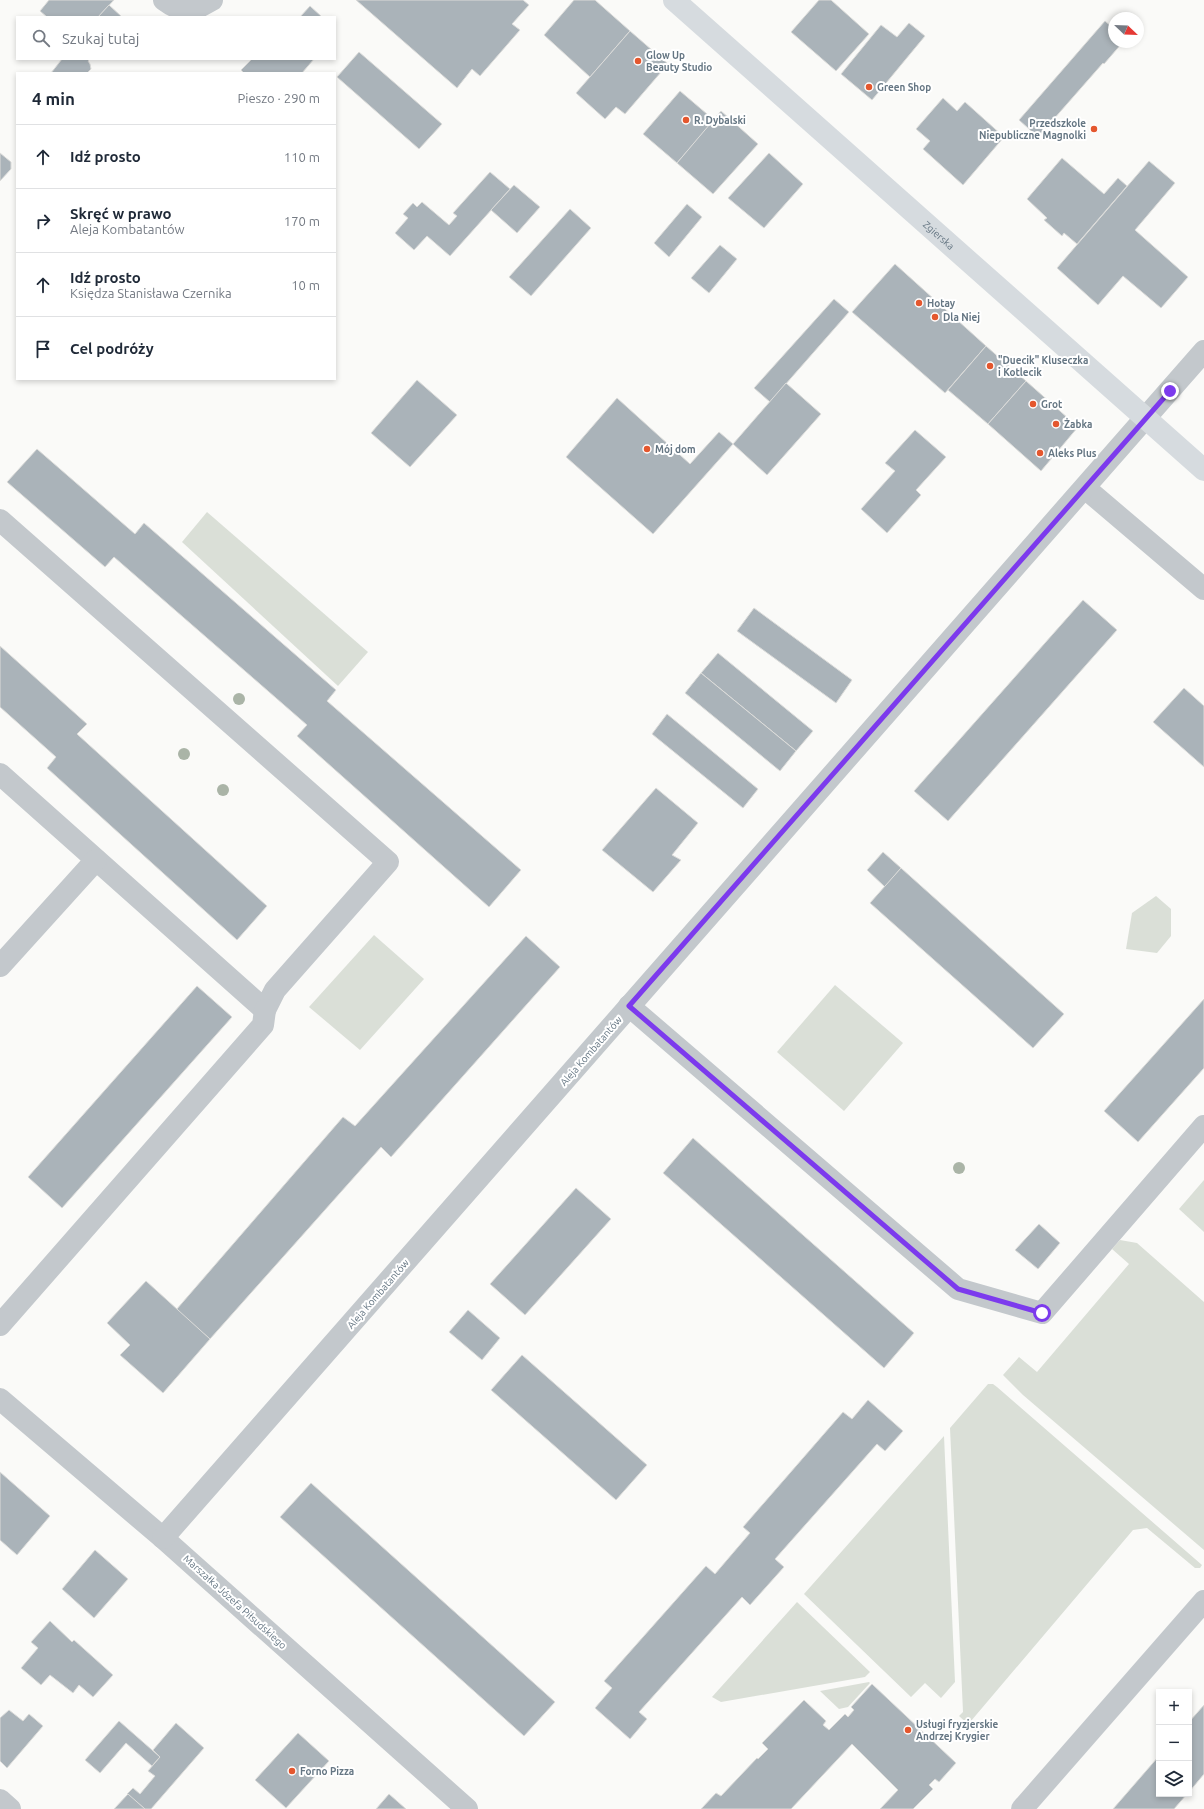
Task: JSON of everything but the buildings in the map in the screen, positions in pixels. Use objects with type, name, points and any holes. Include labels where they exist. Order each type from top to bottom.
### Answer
[{"type":"main road","name":"Zgierska","points":[[674,0],[1204,470]]},
{"type":"street","points":[[164,0],[179,10],[196,9],[212,0]]},
{"type":"street","name":"Aleja Kombatantów","points":[[163,1538],[1204,351]]},
{"type":"street","points":[[1085,488],[1204,589]]},
{"type":"street","points":[[0,520],[388,862],[275,990],[265,1010],[262,1025],[0,1325]]},
{"type":"street","points":[[0,774],[265,1010]]},
{"type":"street","points":[[0,966],[96,860]]},
{"type":"street","points":[[629,1006],[958,1289],[1042,1313],[1204,1126]]},
{"type":"street","name":"Marszałka Józefa Piłsudskiego","points":[[0,1399],[163,1538],[466,1809]]},
{"type":"street","points":[[1022,1809],[1204,1601]]},
{"type":"street","points":[[0,1800],[10,1809]]},
{"type":"shaded area","points":[[207,512],[368,652],[338,686],[182,542]]},
{"type":"shaded area","points":[[1156,896],[1171,909],[1171,936],[1157,953],[1126,949],[1132,913]]},
{"type":"shaded area","points":[[374,935],[424,979],[360,1050],[309,1007]]},
{"type":"shaded area","points":[[835,985],[903,1043],[844,1111],[777,1052]]},
{"type":"shaded area","points":[[1204,1180],[1204,1232],[1179,1209]]},
{"type":"shaded area","points":[[1120,1240],[1137,1243],[1204,1302],[1204,1550],[1023,1395],[1003,1375],[1019,1357],[1037,1372],[1129,1264],[1112,1249]]},
{"type":"shaded area","points":[[988,1384],[993,1384],[997,1387],[1202,1565],[1200,1568],[1195,1568],[1147,1528],[1133,1530],[971,1721],[982,1731],[979,1734],[959,1716],[963,1712],[950,1428]]},
{"type":"shaded area","points":[[944,1436],[955,1682],[941,1698],[925,1683],[911,1697],[804,1594]]},
{"type":"shaded area","points":[[797,1602],[870,1672],[865,1677],[721,1702],[712,1697]]},
{"type":"shaded area","points":[[870,1683],[848,1707],[839,1709],[820,1691]]},
{"type":"place","name":"Glow Up Beauty Studio","points":[[638,61]]},
{"type":"place","name":"Green Shop","points":[[869,87]]},
{"type":"place","name":"R. Dybalski","points":[[686,120]]},
{"type":"place","name":"Przedszkole Niepubliczne Magnolki","points":[[1094,129]]},
{"type":"place","name":"Hotay","points":[[919,303]]},
{"type":"place","name":"Dla Niej","points":[[935,317]]},
{"type":"place","name":"\"Duecik\" Kluseczka i Kotlecik","points":[[990,366]]},
{"type":"place","name":"Grot","points":[[1033,404]]},
{"type":"place","name":"Żabka","points":[[1056,424]]},
{"type":"place","name":"Mój dom","points":[[647,449]]},
{"type":"place","name":"Aleks Plus","points":[[1040,453]]},
{"type":"place","name":"Usługi fryzjerskie Andrzej Krygier","points":[[908,1730]]},
{"type":"place","name":"Forno Pizza","points":[[292,1771]]},
{"type":"route","points":[[1042,1313],[958,1289],[629,1006],[778,839],[1170,391]]}]
